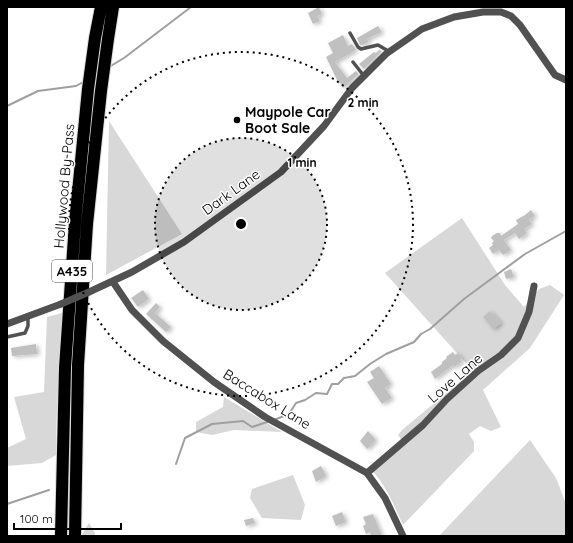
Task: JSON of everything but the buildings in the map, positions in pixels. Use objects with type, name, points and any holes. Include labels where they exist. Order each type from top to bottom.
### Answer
[{"type":"highway","name":"Hollywood By-Pass","points":[[61,536],[65,368],[75,223],[88,89],[100,7]]},
{"type":"highway","name":"Hollywood By-Pass","points":[[75,536],[78,365],[87,224],[101,91],[113,7]]},
{"type":"street","name":"Dark Lane","points":[[7,324],[61,304],[113,282],[184,242],[281,172],[324,126],[352,88],[390,52],[422,29],[454,18],[483,12],[501,12],[511,16],[520,25],[555,75],[566,80]]},
{"type":"street","name":"Baccabox Lane","points":[[113,282],[132,310],[158,336],[214,382],[264,417],[367,473],[385,498],[403,536]]},
{"type":"street","name":"Love Lane","points":[[367,473],[423,425],[447,399],[478,371],[501,355],[518,338],[529,312],[534,286]]},
{"type":"lane","points":[[350,33],[358,47],[361,49],[378,45],[390,52]]},
{"type":"lane","points":[[353,62],[364,76]]},
{"type":"lane","points":[[7,337],[25,333],[28,326],[28,317]]},
{"type":"shaded area","points":[[109,121],[182,234],[106,275]]},
{"type":"shaded area","points":[[462,218],[505,285],[524,307],[539,289],[550,285],[564,295],[530,348],[483,390],[501,427],[491,431],[480,426],[469,434],[474,442],[474,451],[403,525],[381,482],[371,470],[403,442],[398,435],[402,430],[473,371],[385,273]]},
{"type":"shaded area","points":[[62,313],[56,455],[42,463],[7,466],[7,448],[26,439],[14,397],[44,392],[47,317]]},
{"type":"shaded area","points":[[224,397],[282,432],[234,430],[212,435],[196,432],[196,422],[223,407]]},
{"type":"shaded area","points":[[530,440],[556,478],[566,504],[566,536],[439,536]]},
{"type":"shaded area","points":[[293,475],[305,505],[301,520],[262,518],[250,498],[252,489]]},
{"type":"shaded area","points":[[89,523],[95,533],[95,536],[81,536]]},
{"type":"waterway","points":[[109,67],[124,58],[191,7]]},
{"type":"waterway","points":[[7,106],[38,91],[76,86],[85,81]]},
{"type":"waterway","points":[[274,420],[289,414],[296,403],[305,400],[316,393],[327,394],[332,384],[338,384],[344,378],[355,376],[386,354],[414,342],[421,334],[430,329],[464,299],[525,254],[566,231]]},
{"type":"waterway","points":[[176,464],[185,438],[212,424],[243,421],[252,427],[270,421]]},
{"type":"waterway","points":[[7,504],[49,490]]},
{"type":"place","name":"Maypole Car Boot Sale","points":[[237,120]]}]
